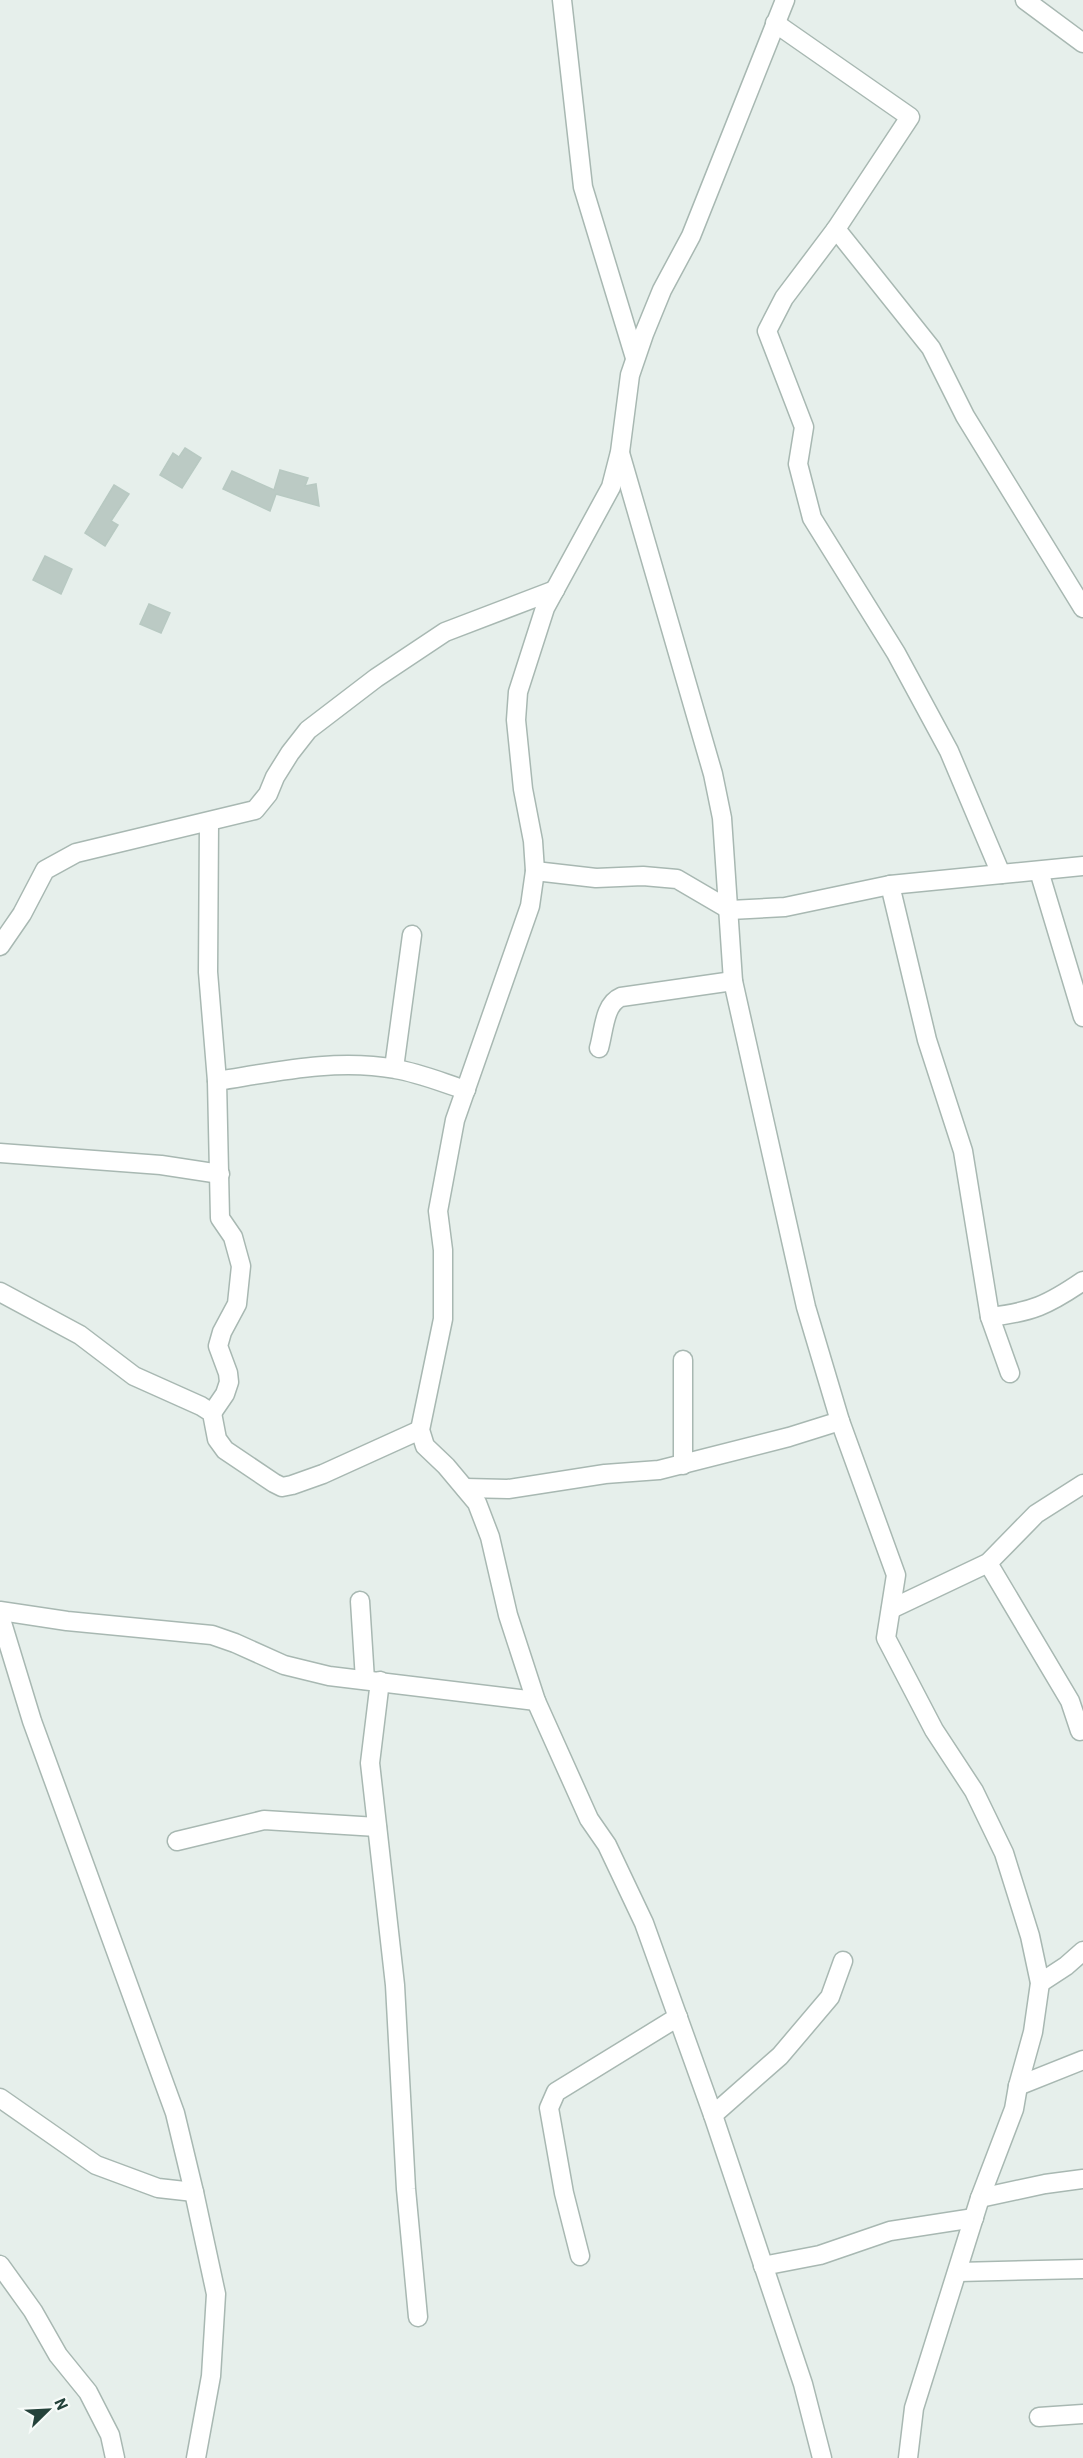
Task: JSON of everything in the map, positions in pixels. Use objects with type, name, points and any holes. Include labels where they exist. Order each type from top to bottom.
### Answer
[{"type":"street","points":[[562,0],[584,187],[635,358]]},
{"type":"street","points":[[785,0],[691,236],[662,290],[635,358],[630,375],[620,452],[610,487],[545,608],[518,692],[516,720],[535,871],[530,906],[455,1120],[438,1211],[443,1250],[443,1319],[420,1430],[425,1446],[446,1466],[477,1503],[490,1537],[508,1615],[536,1701],[589,1819],[607,1845],[644,1923],[713,2115],[802,2384],[822,2458]]},
{"type":"street","points":[[1025,0],[1083,43]]},
{"type":"street","points":[[775,23],[910,117],[836,229],[784,298],[767,331],[804,427],[798,464],[812,518],[896,653],[949,751],[1001,874]]},
{"type":"street","points":[[836,229],[930,348],[965,416],[1083,608]]},
{"type":"street","points":[[620,452],[713,774],[722,818],[733,981],[806,1307],[840,1421],[896,1575],[886,1638],[934,1730],[974,1791],[1004,1853],[1030,1936],[1040,1983],[1033,2032],[1014,2109],[980,2198],[914,2408],[908,2458]]},
{"type":"street","points":[[0,946],[22,914],[45,870],[76,853],[255,810],[268,794],[275,777],[290,753],[308,730],[376,678],[445,632],[555,590]]},
{"type":"street","points":[[209,822],[208,972],[217,1081],[220,1218],[232,1237],[241,1266],[237,1304],[222,1332],[218,1346],[229,1382],[225,1394],[212,1413],[217,1439],[225,1450],[282,1487],[323,1474],[420,1430]]},
{"type":"street","points":[[535,871],[596,878],[643,876],[677,879],[730,910],[784,907],[890,885],[1083,866]]},
{"type":"street","points":[[1039,871],[1083,1017]]},
{"type":"street","points":[[890,885],[927,1040],[963,1150],[990,1317],[1010,1372]]},
{"type":"street","points":[[394,1068],[412,935]]},
{"type":"street","points":[[599,1048],[609,1007],[614,1000],[621,997],[733,981]]},
{"type":"street","points":[[217,1081],[308,1066],[394,1068],[466,1090]]},
{"type":"street","points":[[0,1154],[161,1165],[220,1174]]},
{"type":"street","points":[[990,1317],[1025,1313],[1057,1299],[1083,1281]]},
{"type":"street","points":[[0,1292],[81,1335],[134,1376],[212,1413]]},
{"type":"street","points":[[683,1360],[683,1465]]},
{"type":"street","points":[[465,1488],[508,1489],[605,1474],[659,1470],[840,1421]]},
{"type":"street","points":[[891,1609],[988,1563],[1036,1514],[1083,1484]]},
{"type":"street","points":[[988,1563],[1070,1701],[1080,1731]]},
{"type":"street","points":[[360,1601],[372,1680],[370,1763],[395,1985],[406,2189],[418,2317]]},
{"type":"street","points":[[0,1611],[67,1621],[212,1635],[284,1665],[329,1676],[536,1701]]},
{"type":"street","points":[[0,1616],[39,1742],[175,2113],[194,2192],[216,2294],[211,2376],[195,2458]]},
{"type":"street","points":[[177,1841],[264,1820],[377,1827]]},
{"type":"street","points":[[1040,1983],[1083,1952]]},
{"type":"street","points":[[713,2115],[788,2048],[830,1997],[843,1961]]},
{"type":"street","points":[[580,2256],[564,2193],[549,2108],[556,2092],[678,2017]]},
{"type":"street","points":[[1018,2086],[1083,2060]]},
{"type":"street","points":[[0,2098],[96,2165],[158,2188],[194,2192]]},
{"type":"street","points":[[980,2198],[1045,2184],[1083,2179]]},
{"type":"street","points":[[763,2266],[820,2255],[890,2231],[974,2218]]},
{"type":"street","points":[[0,2265],[33,2311],[58,2355],[88,2392],[110,2435],[115,2458]]},
{"type":"street","points":[[958,2272],[1083,2269]]},
{"type":"street","points":[[1040,2417],[1083,2414]]},
{"type":"building","points":[[185,448],[201,458],[182,488],[160,475],[173,453],[179,457]]},
{"type":"building","points":[[280,470],[308,478],[305,486],[316,484],[319,506],[276,494],[270,511],[223,489],[232,471],[274,490]]},
{"type":"building","points":[[114,485],[129,494],[111,521],[118,525],[105,546],[85,533]]},
{"type":"building","points":[[45,556],[72,569],[61,594],[33,580]]},
{"type":"building","points":[[149,604],[170,613],[161,633],[140,624]]}]
